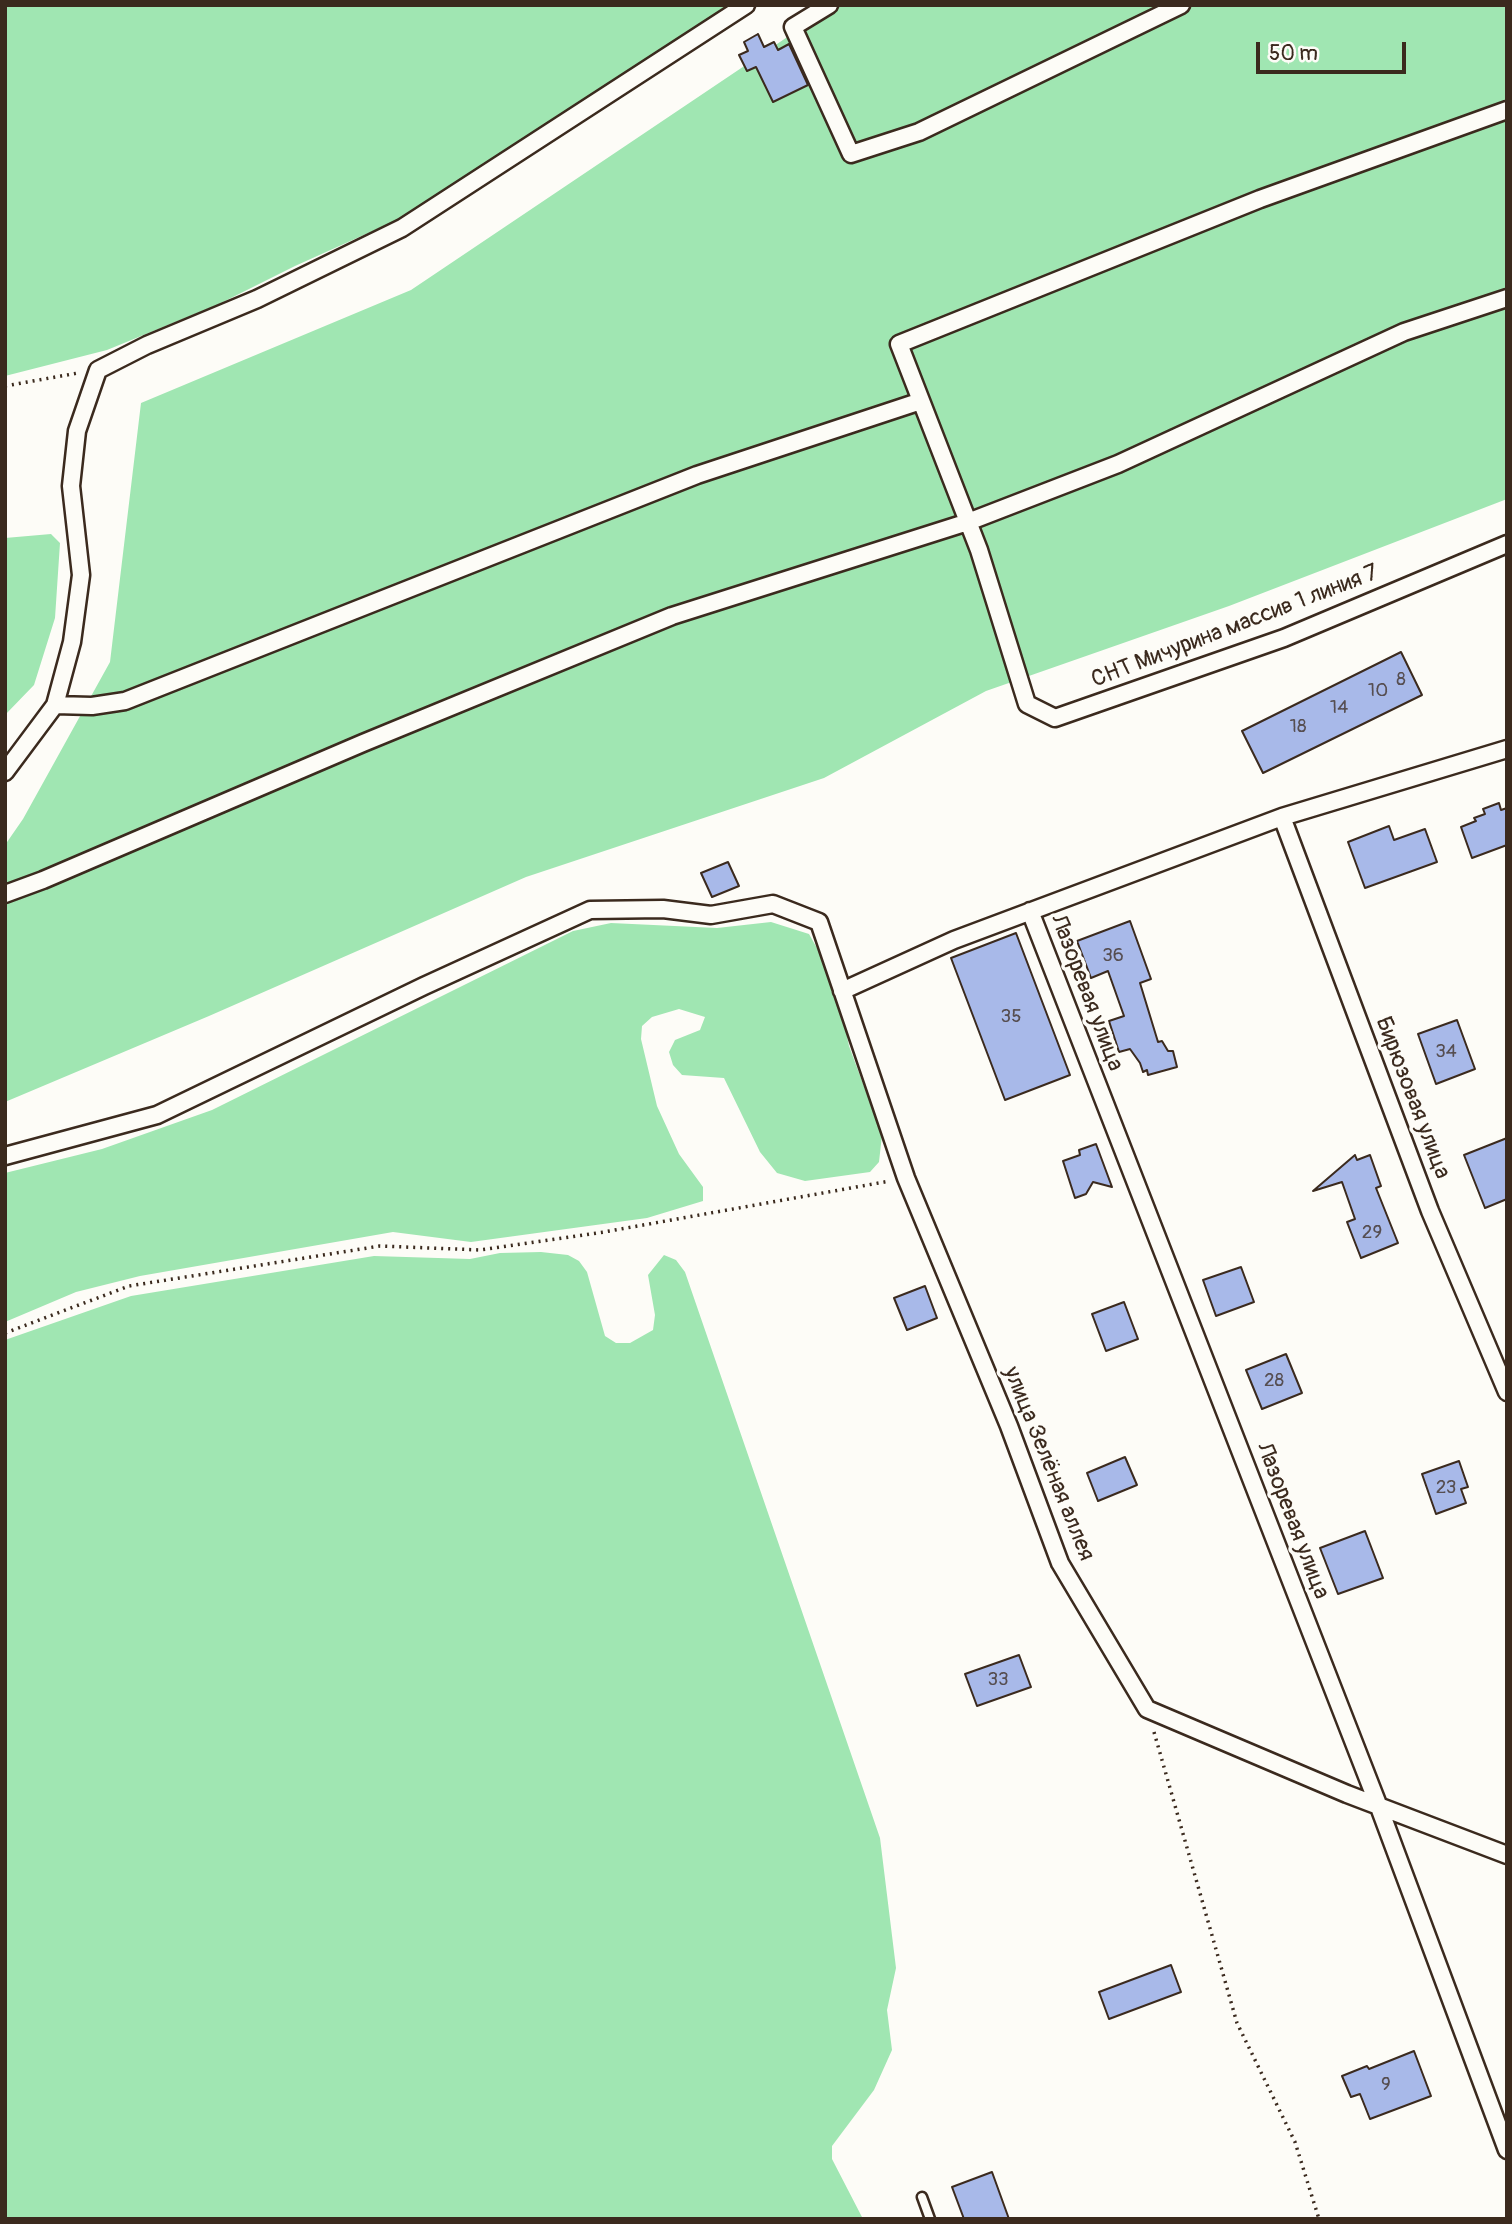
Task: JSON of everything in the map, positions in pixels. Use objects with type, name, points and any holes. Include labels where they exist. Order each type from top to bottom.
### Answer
[{"type":"street","points":[[5,772],[55,705],[72,642],[81,575],[71,485],[77,431],[98,370],[148,345],[257,299],[402,228],[746,5]]},
{"type":"street","points":[[829,5],[793,27],[851,155],[919,132],[1181,5]]},
{"type":"street","points":[[968,522],[900,344],[1261,199],[1507,110]]},
{"type":"street","points":[[5,894],[672,615],[968,522],[1118,464],[1404,332],[1507,298]]},
{"type":"street","points":[[55,705],[92,706],[125,701],[697,475],[921,401]]},
{"type":"street","name":"СНТ Мичурина массив 1 линия 7","points":[[968,522],[1027,704],[1055,718],[1284,638],[1507,544]]},
{"type":"street","points":[[842,991],[954,940],[1282,817],[1507,749]]},
{"type":"street","name":"Бирюзовая улица","points":[[1282,817],[1430,1211],[1507,1392]]},
{"type":"street","name":"улица Зелёная аллея","points":[[5,1156],[156,1115],[411,992],[590,910],[663,909],[711,915],[773,904],[819,922],[906,1178],[1009,1426],[1060,1563],[1147,1709]]},
{"type":"street","name":"Лазоревая улица","points":[[1030,911],[1379,1807],[1507,2150]]},
{"type":"street","points":[[1147,1709],[1379,1807],[1507,1855]]},
{"type":"lane","points":[[922,2197],[930,2219]]},
{"type":"path","points":[[5,386],[98,370]]},
{"type":"path","points":[[5,1333],[129,1286],[380,1246],[480,1250],[604,1232],[906,1178]]},
{"type":"path","points":[[1147,1709],[1237,2023],[1295,2142],[1319,2219]]},
{"type":"green space","points":[[5,5],[728,5],[397,220],[219,304],[107,350],[5,376]]},
{"type":"green space","points":[[835,5],[1507,5],[1507,499],[1229,606],[986,691],[824,778],[526,877],[5,1102],[5,845],[23,819],[110,662],[141,403],[411,290]]},
{"type":"green space","points":[[51,534],[60,543],[55,618],[34,685],[5,715],[5,538]]},
{"type":"green space","points":[[771,922],[809,934],[835,980],[849,1046],[882,1135],[879,1162],[870,1172],[805,1181],[777,1173],[760,1152],[724,1078],[682,1075],[673,1065],[669,1052],[675,1040],[700,1030],[705,1017],[679,1009],[652,1017],[642,1026],[641,1039],[657,1106],[679,1154],[703,1187],[703,1201],[647,1218],[471,1242],[393,1232],[140,1276],[76,1292],[5,1322],[5,1173],[102,1149],[212,1110],[573,931],[611,923],[717,928]]},
{"type":"green space","points":[[541,1252],[568,1255],[579,1261],[587,1272],[605,1336],[616,1343],[630,1343],[653,1330],[655,1315],[648,1275],[664,1255],[676,1260],[685,1272],[880,1838],[896,1968],[887,2010],[892,2050],[874,2090],[832,2146],[832,2159],[863,2219],[5,2219],[5,1340],[131,1296],[374,1256],[470,1259],[500,1253]]},
{"type":"building","points":[[758,34],[764,47],[774,42],[778,50],[789,44],[808,85],[773,102],[756,67],[747,71],[739,55],[748,51],[744,42]]},
{"type":"building","points":[[1401,652],[1422,695],[1263,773],[1242,731]]},
{"type":"building","points":[[1499,803],[1501,810],[1507,808],[1507,845],[1472,858],[1461,827],[1485,814],[1483,809]]},
{"type":"building","points":[[1389,826],[1394,840],[1425,829],[1437,862],[1365,888],[1348,842]]},
{"type":"building","points":[[728,862],[739,886],[712,897],[701,873]]},
{"type":"building","points":[[1130,921],[1151,979],[1140,983],[1158,1042],[1162,1041],[1168,1051],[1173,1051],[1177,1067],[1148,1075],[1147,1070],[1143,1072],[1130,1049],[1119,1052],[1109,1021],[1124,1016],[1108,971],[1091,978],[1077,941]]},
{"type":"building","points":[[1016,933],[1070,1075],[1005,1100],[951,958]]},
{"type":"building","points":[[1457,1020],[1475,1069],[1436,1084],[1418,1034]]},
{"type":"building","points":[[1507,1138],[1507,1199],[1485,1208],[1464,1155]]},
{"type":"building","points":[[1096,1144],[1112,1187],[1093,1182],[1086,1194],[1075,1198],[1063,1161],[1080,1155],[1079,1150]]},
{"type":"building","points":[[1355,1155],[1357,1160],[1370,1155],[1381,1186],[1376,1188],[1398,1243],[1361,1258],[1347,1222],[1355,1219],[1342,1182],[1313,1191]]},
{"type":"building","points":[[1241,1267],[1254,1302],[1216,1316],[1203,1280]]},
{"type":"building","points":[[925,1286],[937,1318],[907,1330],[894,1298]]},
{"type":"building","points":[[1124,1302],[1138,1339],[1106,1351],[1092,1314]]},
{"type":"building","points":[[1286,1354],[1302,1393],[1262,1409],[1246,1370]]},
{"type":"building","points":[[1125,1457],[1137,1485],[1098,1501],[1087,1473]]},
{"type":"building","points":[[1459,1461],[1468,1487],[1461,1489],[1466,1503],[1436,1514],[1422,1474]]},
{"type":"building","points":[[1365,1531],[1383,1578],[1338,1594],[1320,1548]]},
{"type":"building","points":[[1019,1655],[1031,1687],[977,1706],[965,1674]]},
{"type":"building","points":[[1171,1965],[1181,1992],[1109,2019],[1099,1992]]},
{"type":"building","points":[[1414,2051],[1431,2096],[1370,2119],[1360,2094],[1351,2097],[1342,2076],[1367,2066],[1369,2069]]},
{"type":"building","points":[[992,2172],[1009,2219],[964,2219],[952,2187]]}]
